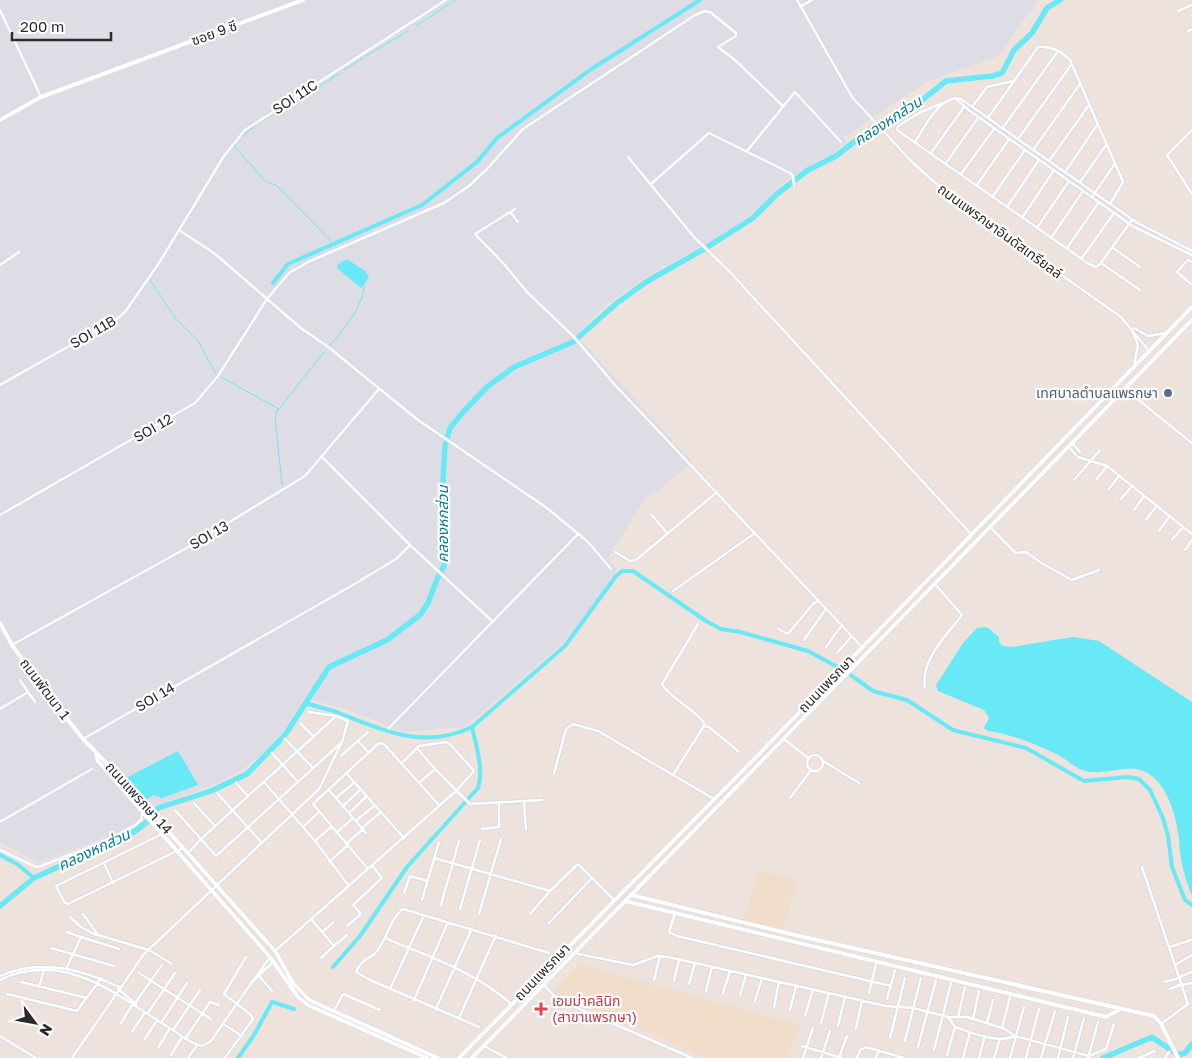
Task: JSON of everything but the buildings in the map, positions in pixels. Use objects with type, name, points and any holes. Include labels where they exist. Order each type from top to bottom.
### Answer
[{"type":"main road","name":"ซอย 9 ซี","points":[[0,120],[40,97],[303,0]]},
{"type":"main road","name":"ถนนแพรกษา","points":[[459,1058],[1192,308]]},
{"type":"main road","name":"ถนนแพรกษา","points":[[472,1058],[1192,320]]},
{"type":"main road","points":[[1012,491],[1019,497]]},
{"type":"main road","name":"ถนนพัฒนา 1","points":[[0,623],[12,645],[95,752]]},
{"type":"main road","name":"ถนนแพรกษา 14","points":[[95,752],[119,776],[164,834],[270,957],[292,991],[308,1005],[427,1058]]},
{"type":"main road","name":"ถนนแพรกษา 14","points":[[146,811],[160,821],[270,946],[301,994],[309,1000],[438,1058]]},
{"type":"main road","points":[[658,855],[665,862]]},
{"type":"main road","points":[[631,895],[796,935],[1154,1016],[1161,1024],[1178,1058]]},
{"type":"main road","points":[[625,901],[1106,1016],[1120,1009],[1154,1017],[1161,1024]]},
{"type":"main road","points":[[265,951],[270,946]]},
{"type":"main road","points":[[273,962],[279,958]]},
{"type":"street","name":"SOI 11C","points":[[179,230],[224,156],[245,130],[446,0]]},
{"type":"street","name":"ถนนแพรกษาอินดัสเทรียลล์","points":[[797,0],[852,97],[941,190],[1131,326],[1148,336],[1166,333]]},
{"type":"street","points":[[801,6],[812,0]]},
{"type":"street","points":[[1178,11],[1192,5]]},
{"type":"street","points":[[0,10],[40,97]]},
{"type":"street","name":"SOI 12","points":[[0,515],[195,403],[218,376],[267,299],[299,267],[447,202],[487,170],[523,129],[675,28],[705,11],[715,14],[736,33],[736,36],[718,47],[735,60],[783,106]]},
{"type":"street","points":[[988,118],[1038,47],[1058,50],[1070,60],[1123,184],[1110,204]]},
{"type":"street","points":[[1000,133],[1058,50]]},
{"type":"street","points":[[1018,139],[1071,65]]},
{"type":"street","points":[[972,107],[987,87],[1014,81]]},
{"type":"street","points":[[1033,150],[1080,84]]},
{"type":"street","points":[[747,151],[796,92],[841,142]]},
{"type":"street","points":[[955,98],[978,118],[1130,224],[1192,256]]},
{"type":"street","points":[[1132,220],[1113,248],[1096,267],[1066,249],[898,131],[898,126],[919,113],[942,103],[955,98],[961,99],[1132,220],[1192,251]]},
{"type":"street","points":[[915,142],[942,103]]},
{"type":"street","points":[[1046,165],[1089,105]]},
{"type":"street","points":[[931,153],[964,107]]},
{"type":"street","points":[[946,164],[978,118]]},
{"type":"street","points":[[1064,172],[1098,125]]},
{"type":"street","points":[[961,174],[994,129]]},
{"type":"street","points":[[1192,130],[1166,155],[1192,194]]},
{"type":"street","points":[[651,184],[710,133],[793,176],[794,185]]},
{"type":"street","points":[[977,186],[1009,140]]},
{"type":"street","points":[[1080,182],[1106,145]]},
{"type":"street","points":[[992,196],[1025,150]]},
{"type":"street","points":[[628,156],[694,237],[729,271],[971,534]]},
{"type":"street","points":[[1007,207],[1039,160]]},
{"type":"street","points":[[1092,197],[1114,164]]},
{"type":"street","points":[[1022,218],[1054,170]]},
{"type":"street","points":[[1037,228],[1069,181]]},
{"type":"street","points":[[1051,238],[1083,191]]},
{"type":"street","points":[[1066,249],[1099,202]]},
{"type":"street","points":[[515,209],[475,234],[504,264],[527,292],[574,336],[619,389],[862,647]]},
{"type":"street","points":[[1081,259],[1114,212]]},
{"type":"street","points":[[511,213],[518,222]]},
{"type":"street","points":[[179,230],[214,253],[267,299],[378,389],[440,436],[547,508],[578,534],[611,569]]},
{"type":"street","name":"SOI 11B","points":[[0,385],[117,319],[131,306],[179,230]]},
{"type":"street","points":[[1162,241],[1164,237]]},
{"type":"street","points":[[1113,248],[1140,267]]},
{"type":"street","points":[[0,265],[19,252]]},
{"type":"street","points":[[1191,284],[1177,272],[1188,260],[1192,262]]},
{"type":"street","points":[[1101,263],[1140,290]]},
{"type":"street","points":[[1131,326],[1138,345],[1134,366]]},
{"type":"street","name":"ถนนแพรกษาอินดัสเทรียลล์","points":[[1131,326],[1149,351]]},
{"type":"street","points":[[1125,388],[1192,443]]},
{"type":"street","name":"SOI 13","points":[[12,645],[284,491],[305,476],[322,458],[378,389]]},
{"type":"street","points":[[1072,443],[1081,453],[1082,458]]},
{"type":"street","points":[[1068,447],[1077,456],[1107,466],[1192,534]]},
{"type":"street","points":[[1074,480],[1100,450]]},
{"type":"street","points":[[322,458],[410,546],[493,622]]},
{"type":"street","points":[[1097,479],[1107,466]]},
{"type":"street","points":[[1108,490],[1119,476]]},
{"type":"street","points":[[1121,500],[1132,486]]},
{"type":"street","points":[[615,552],[633,562],[717,492]]},
{"type":"street","points":[[1134,510],[1144,496]]},
{"type":"street","points":[[1146,520],[1157,505]]},
{"type":"street","points":[[652,514],[667,533]]},
{"type":"street","points":[[1159,531],[1169,517]]},
{"type":"street","points":[[990,527],[1016,553],[1026,552],[1072,580],[1099,570]]},
{"type":"street","points":[[1172,540],[1183,527]]},
{"type":"street","points":[[673,591],[756,533]]},
{"type":"street","points":[[389,728],[578,534]]},
{"type":"street","points":[[1185,550],[1192,540]]},
{"type":"street","name":"SOI 14","points":[[84,739],[388,564],[410,546]]},
{"type":"street","points":[[925,687],[925,676],[931,659],[962,615],[935,584]]},
{"type":"street","points":[[778,629],[788,634],[812,605],[819,600]]},
{"type":"street","points":[[804,640],[826,609]]},
{"type":"street","points":[[698,624],[662,684],[685,707],[704,720],[706,726],[738,751]]},
{"type":"street","points":[[826,647],[842,625]]},
{"type":"street","points":[[838,653],[852,636]]},
{"type":"street","points":[[20,680],[35,702]]},
{"type":"street","points":[[0,709],[28,692]]},
{"type":"street","points":[[72,1058],[115,993],[149,950],[216,884],[319,790],[342,742],[348,721],[336,716],[308,712]]},
{"type":"street","points":[[188,853],[232,810],[314,738],[336,716]]},
{"type":"street","points":[[300,723],[314,738]]},
{"type":"street","points":[[554,774],[566,729],[573,724],[598,731],[714,799]]},
{"type":"street","points":[[672,775],[706,726]]},
{"type":"street","points":[[341,756],[368,732]]},
{"type":"street","points":[[285,739],[313,768]]},
{"type":"street","points":[[784,739],[808,758]]},
{"type":"street","points":[[358,741],[369,753]]},
{"type":"street","points":[[175,810],[216,856],[342,742]]},
{"type":"street","points":[[368,869],[313,804],[369,753],[382,742],[440,806]]},
{"type":"street","points":[[275,952],[310,919],[440,806],[474,771],[450,744],[424,744],[416,748],[402,763]]},
{"type":"street","points":[[416,748],[470,804],[542,800]]},
{"type":"street","points":[[272,753],[298,782]]},
{"type":"street","points":[[808,758],[817,754],[823,761],[859,783]]},
{"type":"street","points":[[808,758],[807,764],[810,770]]},
{"type":"street","points":[[810,770],[820,770],[823,761]]},
{"type":"street","points":[[0,822],[92,769]]},
{"type":"street","points":[[420,783],[435,769]]},
{"type":"street","points":[[790,798],[810,770]]},
{"type":"street","points":[[348,774],[404,838]]},
{"type":"street","points":[[336,798],[355,782]]},
{"type":"street","points":[[236,783],[248,796]]},
{"type":"street","points":[[264,783],[303,826],[348,886]]},
{"type":"street","points":[[329,790],[366,833]]},
{"type":"street","points":[[343,806],[361,790]]},
{"type":"street","points":[[217,793],[261,842]]},
{"type":"street","points":[[349,813],[367,796]]},
{"type":"street","points":[[524,802],[526,830]]},
{"type":"street","points":[[194,803],[216,826]]},
{"type":"street","points":[[482,829],[499,827],[498,803]]},
{"type":"street","points":[[356,821],[374,804]]},
{"type":"street","points":[[0,850],[36,867],[41,866],[100,843],[134,826],[141,820],[146,811]]},
{"type":"street","points":[[303,826],[319,812]]},
{"type":"street","points":[[329,862],[381,812]]},
{"type":"street","points":[[336,833],[353,818]]},
{"type":"street","points":[[315,841],[331,827]]},
{"type":"street","points":[[164,834],[56,887],[67,905],[183,848]]},
{"type":"street","points":[[479,914],[501,839]]},
{"type":"street","points":[[460,909],[480,840]]},
{"type":"street","points":[[441,905],[459,841]]},
{"type":"street","points":[[422,900],[439,842]]},
{"type":"street","points":[[434,858],[550,891]]},
{"type":"street","points":[[104,863],[113,883]]},
{"type":"street","points":[[530,914],[550,891],[578,864],[613,899]]},
{"type":"street","points":[[347,926],[361,914],[353,905],[382,878],[372,865]]},
{"type":"street","points":[[1142,867],[1170,947],[1187,1006],[1161,1024]]},
{"type":"street","points":[[404,893],[410,876],[428,881]]},
{"type":"street","points":[[548,924],[592,878]]},
{"type":"street","points":[[479,1027],[360,976],[356,971],[364,959],[377,951],[396,915],[403,909],[472,928],[549,953]]},
{"type":"street","points":[[675,913],[669,932],[677,936],[890,986]]},
{"type":"street","points":[[83,914],[98,935]]},
{"type":"street","points":[[390,989],[424,915]]},
{"type":"street","points":[[70,917],[81,927],[98,935],[149,950],[172,964]]},
{"type":"street","points":[[310,919],[334,946]]},
{"type":"street","points":[[322,932],[334,922]]},
{"type":"street","points":[[414,1000],[448,922]]},
{"type":"street","points":[[436,1009],[472,928]]},
{"type":"street","points":[[67,932],[119,949]]},
{"type":"street","points":[[321,958],[346,935]]},
{"type":"street","points":[[459,1018],[496,936]]},
{"type":"street","points":[[65,971],[81,937]]},
{"type":"street","points":[[384,938],[476,979],[495,989],[511,1004]]},
{"type":"street","points":[[1170,947],[1191,940]]},
{"type":"street","points":[[51,948],[114,966]]},
{"type":"street","points":[[574,953],[633,965],[660,956],[890,1007],[913,1008],[948,1017],[973,1019],[1002,1028],[1015,1036],[1089,1057],[1106,1049],[1114,1024]]},
{"type":"street","points":[[1175,964],[1192,955]]},
{"type":"street","points":[[654,980],[660,956]]},
{"type":"street","points":[[225,1058],[242,1036],[253,1017],[224,994],[246,957]]},
{"type":"street","points":[[0,980],[6,975],[26,967],[50,966],[99,982],[184,1038],[196,1045],[202,1046],[211,1041],[270,957]]},
{"type":"street","points":[[674,981],[679,960]]},
{"type":"street","points":[[257,975],[273,962]]},
{"type":"street","points":[[689,984],[695,963]]},
{"type":"street","points":[[869,993],[876,964]]},
{"type":"street","points":[[121,1023],[162,965]]},
{"type":"street","points":[[706,991],[712,967]]},
{"type":"street","points":[[0,976],[26,970],[44,970],[65,971],[100,978],[119,988],[133,1004]]},
{"type":"street","points":[[39,987],[44,970]]},
{"type":"street","points":[[887,999],[894,970]]},
{"type":"street","points":[[723,994],[730,971]]},
{"type":"street","points":[[1164,982],[1192,972]]},
{"type":"street","points":[[139,973],[211,1018]]},
{"type":"street","points":[[132,1032],[175,973]]},
{"type":"street","points":[[257,975],[272,992]]},
{"type":"street","points":[[740,995],[746,975]]},
{"type":"street","points":[[7,994],[76,1011],[88,998],[100,978]]},
{"type":"street","points":[[755,1002],[762,978]]},
{"type":"street","points":[[890,1038],[905,978]]},
{"type":"street","points":[[905,1041],[921,978]]},
{"type":"street","points":[[918,1047],[936,980]]},
{"type":"street","points":[[21,982],[88,998]]},
{"type":"street","points":[[774,1007],[779,982]]},
{"type":"street","points":[[161,1023],[186,983]]},
{"type":"street","points":[[934,1050],[951,983]]},
{"type":"street","points":[[1170,988],[1192,983]]},
{"type":"street","points":[[544,985],[557,998],[692,1058]]},
{"type":"street","points":[[790,1010],[796,986]]},
{"type":"street","points":[[958,1017],[965,987]]},
{"type":"street","points":[[805,1016],[812,989]]},
{"type":"street","points":[[158,1048],[200,990]]},
{"type":"street","points":[[973,1019],[979,991]]},
{"type":"street","points":[[820,1023],[829,993]]},
{"type":"street","points":[[334,1011],[343,994],[380,1010]]},
{"type":"street","points":[[838,1026],[845,997]]},
{"type":"street","points":[[1002,1028],[1010,997]]},
{"type":"street","points":[[987,1023],[993,1000]]},
{"type":"street","points":[[856,1028],[862,1001]]},
{"type":"street","points":[[171,1055],[210,1002],[220,1005]]},
{"type":"street","points":[[1010,1058],[1024,1007]]},
{"type":"street","points":[[1026,1058],[1039,1009]]},
{"type":"street","points":[[1042,1058],[1054,1012]]},
{"type":"street","points":[[948,1017],[955,1027],[984,1036],[1005,1040],[1015,1036]]},
{"type":"street","points":[[1058,1058],[1068,1017]]},
{"type":"street","points":[[1073,1058],[1084,1018]]},
{"type":"street","points":[[146,1039],[157,1020]]},
{"type":"street","points":[[1089,1057],[1098,1022]]},
{"type":"street","points":[[223,1024],[242,1036]]},
{"type":"street","points":[[947,1055],[955,1027]]},
{"type":"street","points":[[803,1058],[813,1028]]},
{"type":"street","points":[[821,1058],[830,1032]]},
{"type":"street","points":[[963,1058],[970,1032]]},
{"type":"street","points":[[0,1036],[36,1058]]},
{"type":"street","points":[[802,1046],[840,1058],[847,1036]]},
{"type":"street","points":[[979,1058],[984,1036]]},
{"type":"street","points":[[994,1058],[1000,1039]]},
{"type":"street","points":[[188,1058],[196,1045]]},
{"type":"street","points":[[484,1046],[507,1058]]},
{"type":"street","points":[[857,1058],[863,1047],[904,1058]]},
{"type":"street","points":[[876,1058],[878,1051]]},
{"type":"street","points":[[1139,1058],[1156,1051]]},
{"type":"street","points":[[1165,1058],[1169,1052]]},
{"type":"shaded area","points":[[0,0],[1038,0],[998,56],[926,82],[843,138],[847,142],[832,156],[817,161],[781,184],[762,207],[721,236],[644,278],[608,304],[576,335],[692,462],[659,490],[647,496],[608,558],[617,569],[579,626],[563,643],[465,727],[405,732],[345,709],[305,698],[286,727],[266,751],[242,770],[214,785],[154,806],[139,821],[126,829],[39,863],[0,842]]},
{"type":"shaded area","points":[[759,870],[798,880],[784,928],[744,920]]},
{"type":"shaded area","points":[[579,964],[800,1025],[788,1058],[706,1058],[554,992]]},
{"type":"water","points":[[347,259],[365,271],[369,277],[361,288],[337,268],[337,265]]},
{"type":"water","points":[[987,627],[999,637],[999,642],[1003,646],[1012,647],[1073,637],[1099,641],[1192,702],[1192,896],[1180,856],[1177,824],[1168,797],[1151,775],[1136,769],[1097,772],[1082,770],[1060,756],[1034,744],[988,731],[984,728],[989,718],[984,710],[938,691],[936,685],[963,643],[977,628]]},
{"type":"water","points":[[178,751],[198,785],[162,798],[153,795],[145,801],[120,772],[126,778]]},
{"type":"waterway","points":[[416,26],[455,0]]},
{"type":"waterway","points":[[273,283],[288,264],[422,205],[477,162],[497,138],[590,70],[700,0]]},
{"type":"waterway","name":"คลองหกส่วน","points":[[706,248],[753,218],[777,194],[808,170],[836,156],[872,128],[911,109],[946,81],[992,76],[1002,73],[1014,50],[1032,33],[1047,8],[1060,0]]},
{"type":"waterway","points":[[366,56],[408,31]]},
{"type":"waterway","points":[[344,70],[363,58]]},
{"type":"waterway","points":[[298,100],[339,74]]},
{"type":"waterway","points":[[238,140],[258,123],[293,103]]},
{"type":"waterway","points":[[236,143],[235,147],[266,182],[276,185],[336,246]]},
{"type":"waterway","name":"คลองหกส่วน","points":[[0,906],[34,878],[134,832],[147,822],[158,808],[211,791],[247,774],[285,735],[329,667],[387,640],[420,615],[428,603],[444,566],[442,497],[445,446],[450,428],[487,387],[514,367],[573,342],[617,303],[646,282],[704,249]]},
{"type":"waterway","points":[[150,280],[176,319],[198,341],[216,374]]},
{"type":"waterway","points":[[329,346],[357,309],[361,300],[364,283]]},
{"type":"waterway","points":[[221,377],[279,409],[324,352]]},
{"type":"waterway","points":[[278,409],[275,417],[282,484]]},
{"type":"waterway","points":[[306,703],[372,726],[405,735],[437,737],[454,734],[472,727],[565,646],[616,576],[622,571],[633,571],[706,621],[721,629],[740,632],[808,651],[845,671],[873,691],[907,700],[953,730],[1026,748],[1084,781],[1128,777],[1139,779],[1150,790],[1163,818],[1168,836],[1172,867],[1185,900],[1192,905]]},
{"type":"waterway","points":[[333,967],[360,936],[407,867],[478,788],[480,766],[472,727]]},
{"type":"waterway","points":[[0,855],[17,864],[34,878]]},
{"type":"waterway","points":[[238,1058],[254,1035],[272,1002],[294,1009]]},
{"type":"waterway","points":[[1103,1058],[1152,1037],[1178,1055],[1185,1053],[1192,1044]]},
{"type":"place","name":"เทศบาลตำบลแพรกษา","points":[[1168,393]]},
{"type":"place","name":"เอมม่าคลินิก (สาขาแพรกษา)","points":[[541,1009]]}]
